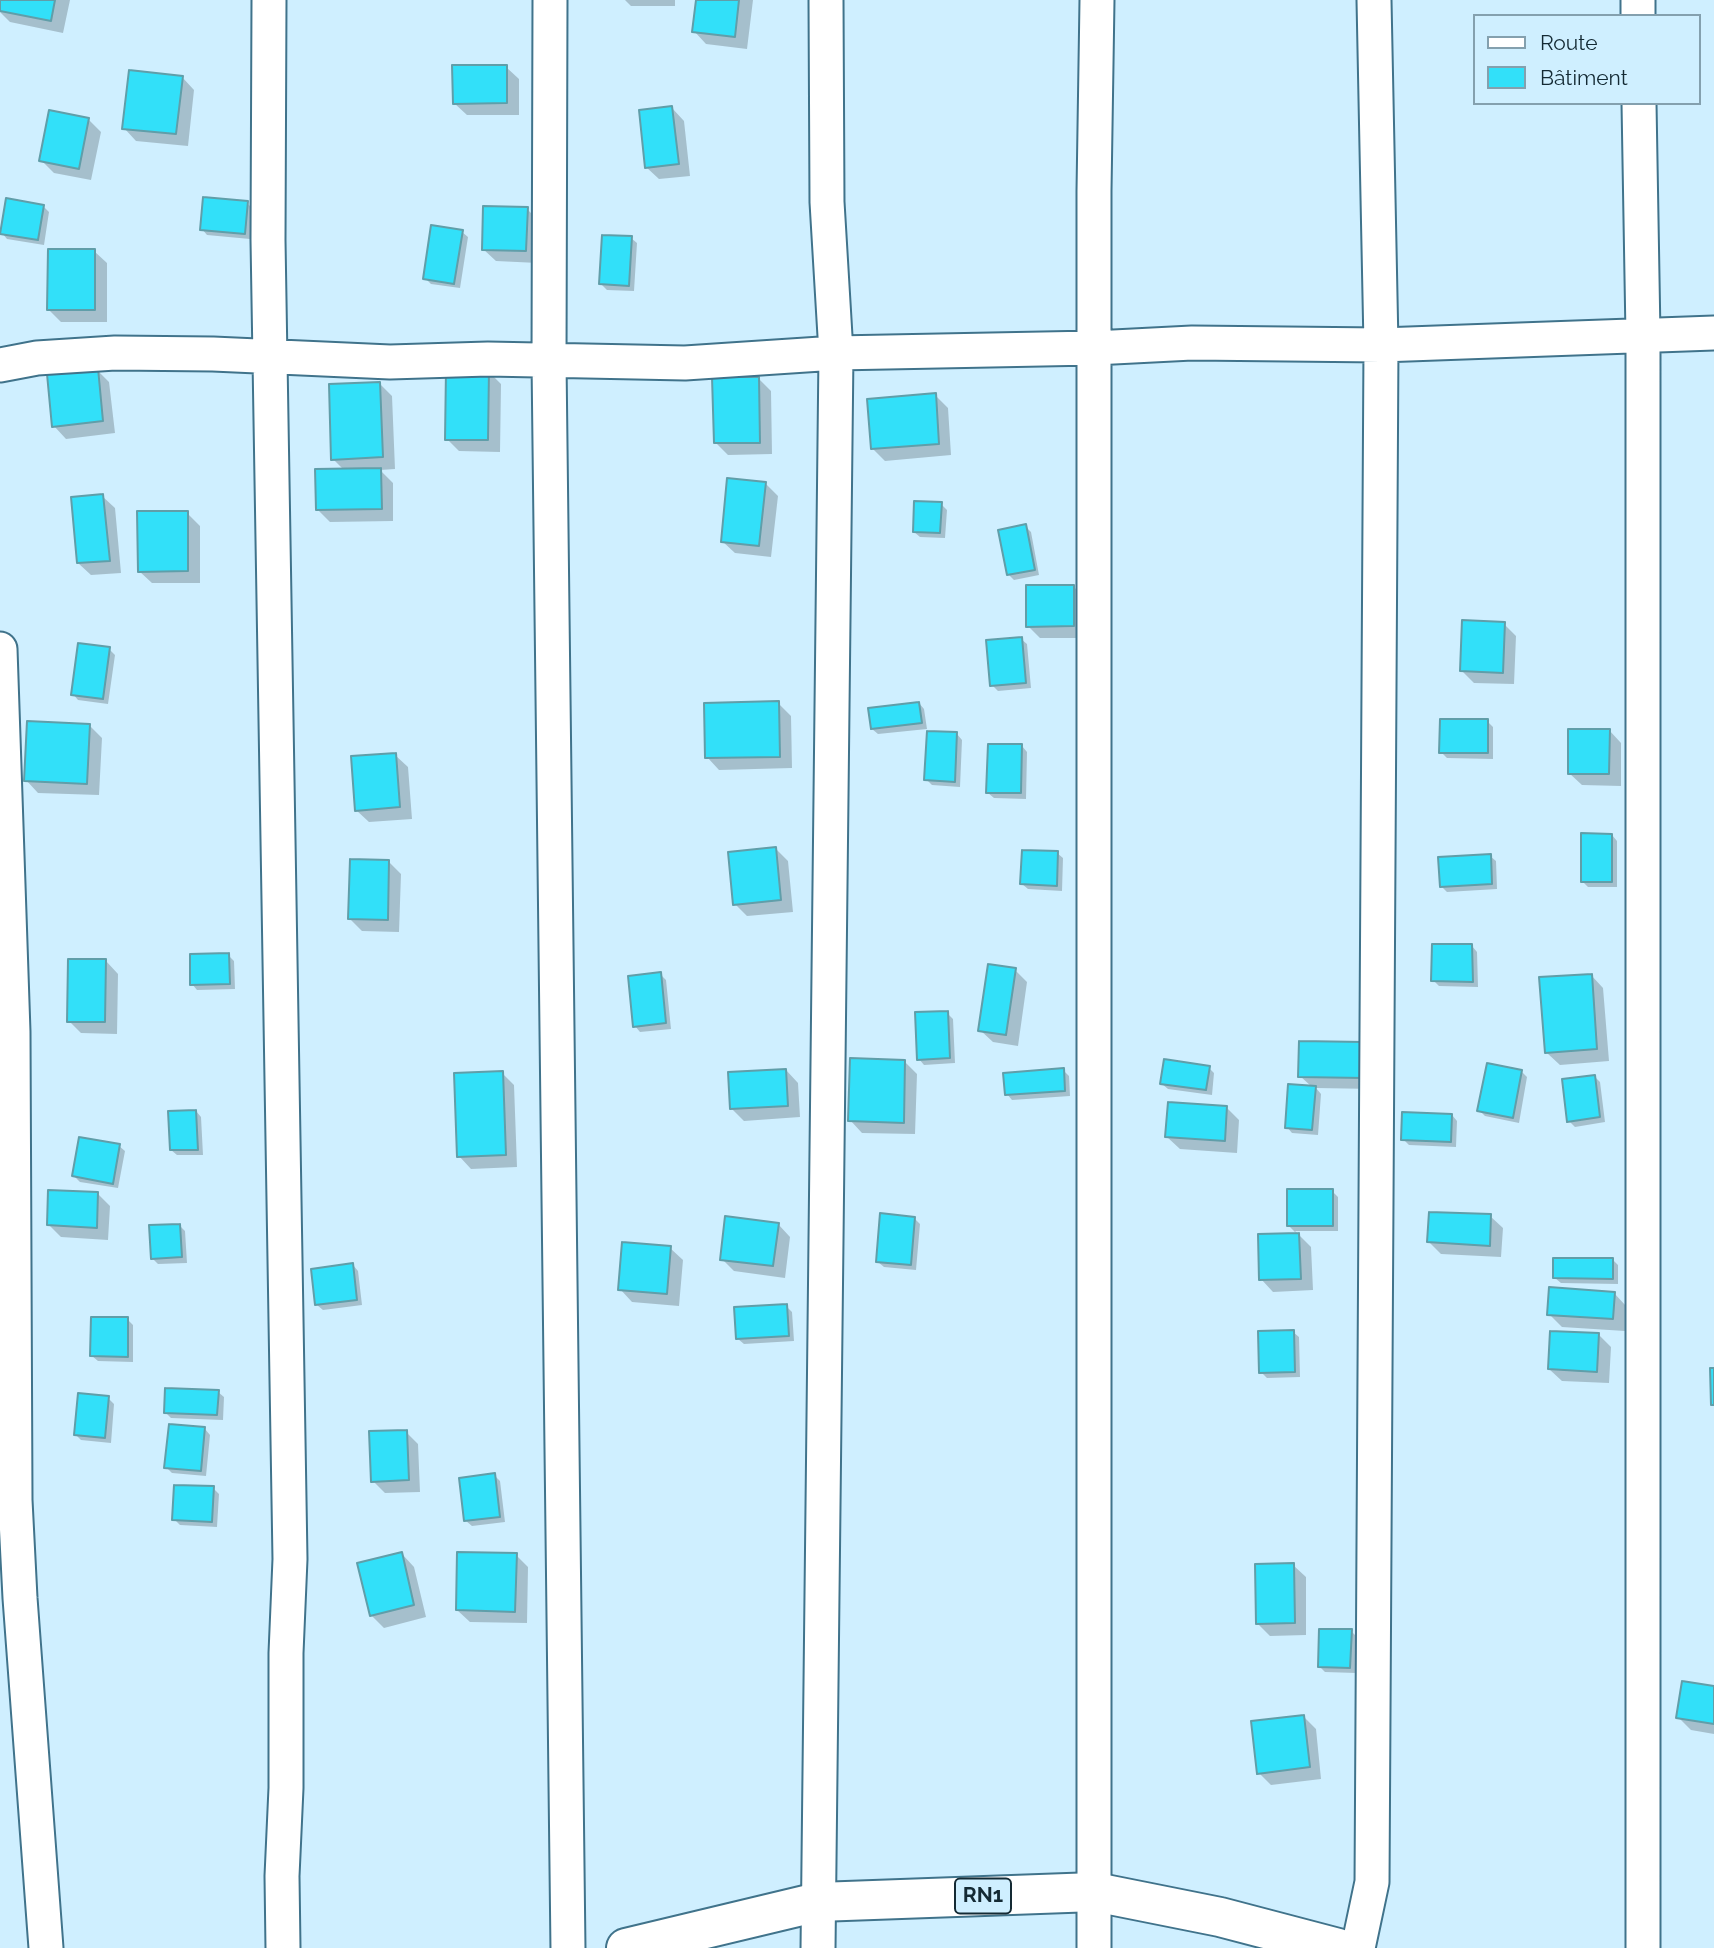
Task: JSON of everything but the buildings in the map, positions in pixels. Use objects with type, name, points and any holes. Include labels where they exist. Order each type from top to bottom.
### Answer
[{"type":"highway","name":"RN1","points":[[626,1948],[818,1902],[1096,1892],[1220,1917],[1338,1948]]},
{"type":"street","points":[[269,0],[268,240],[290,1559],[285,1653],[283,1948]]},
{"type":"street","points":[[550,0],[549,361],[568,1948]]},
{"type":"street","points":[[818,1948],[836,354],[827,202],[826,0]]},
{"type":"street","points":[[1094,1948],[1094,191],[1097,0]]},
{"type":"street","points":[[1358,1948],[1372,1882],[1381,345],[1374,0]]},
{"type":"street","points":[[1639,105],[1643,335],[1643,1948]]},
{"type":"street","points":[[0,365],[37,358],[115,353],[213,354],[390,362],[488,359],[685,363],[836,354],[1192,343],[1381,345],[1714,333]]},
{"type":"street","points":[[0,649],[13,1032],[15,1500],[46,1948]]}]
